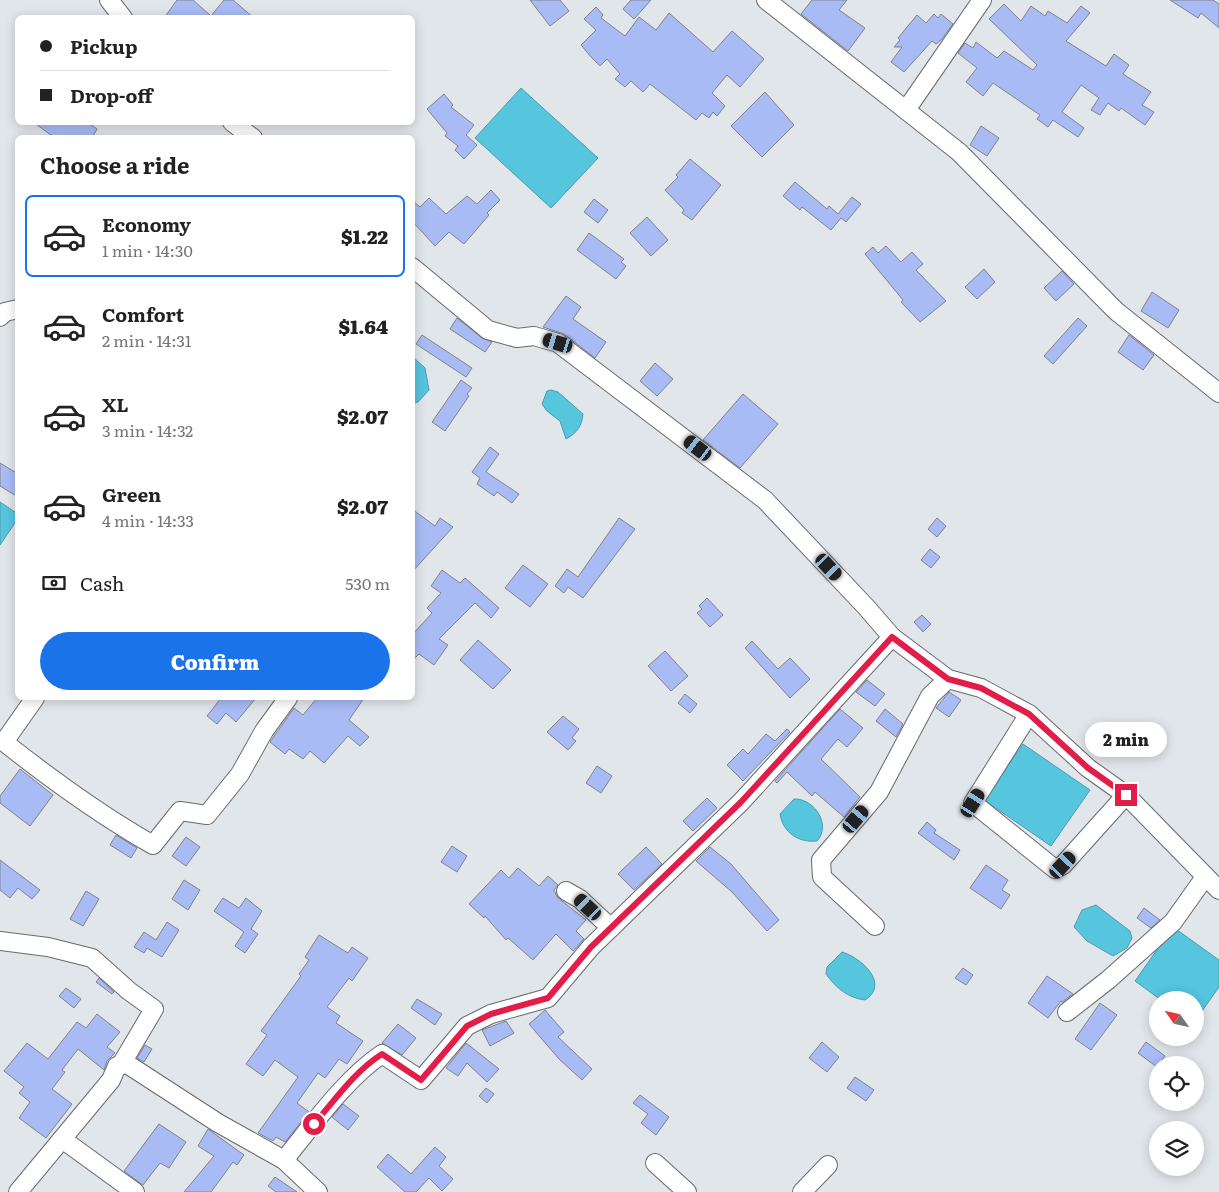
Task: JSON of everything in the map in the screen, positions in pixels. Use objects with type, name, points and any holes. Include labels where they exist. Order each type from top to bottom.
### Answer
[{"type":"street","points":[[109,0],[121,15]]},
{"type":"street","points":[[766,0],[959,152],[1116,311],[1219,393]]},
{"type":"street","points":[[906,110],[982,0]]},
{"type":"street","points":[[236,125],[249,135]]},
{"type":"street","points":[[415,269],[488,330],[517,338],[534,336],[558,343],[692,443],[764,500],[867,608],[892,637],[948,679],[981,688],[1029,714],[1088,768],[1126,795],[1219,890]]},
{"type":"street","points":[[0,317],[5,312],[15,310]]},
{"type":"street","points":[[284,1160],[339,1094],[373,1060],[382,1054],[421,1080],[467,1026],[491,1014],[548,998],[591,947],[741,802],[892,637]]},
{"type":"street","points":[[875,926],[822,877],[821,860],[879,792],[930,696],[948,679]]},
{"type":"street","points":[[34,700],[4,742],[55,783],[108,819],[153,845],[180,811],[207,815],[240,774],[264,731],[287,700]]},
{"type":"street","points":[[1029,714],[973,803],[1055,869],[1063,865],[1126,795]]},
{"type":"street","points":[[1067,1012],[1108,980],[1173,922],[1205,877]]},
{"type":"street","points":[[566,891],[580,900],[611,928]]},
{"type":"street","points":[[0,941],[48,947],[92,958],[129,991],[154,1009],[122,1063],[117,1066],[111,1080],[18,1192]]},
{"type":"street","points":[[122,1063],[127,1064],[218,1123],[284,1160],[318,1192]]},
{"type":"street","points":[[62,1139],[135,1192]]},
{"type":"street","points":[[655,1163],[687,1192]]},
{"type":"street","points":[[802,1192],[828,1165]]},
{"type":"water","points":[[521,88],[598,158],[551,208],[475,138]]},
{"type":"water","points":[[415,359],[425,368],[429,390],[418,402],[415,403]]},
{"type":"water","points":[[547,391],[558,392],[583,414],[578,429],[566,439],[560,421],[547,411],[542,404]]},
{"type":"water","points":[[0,502],[15,512],[15,523],[0,545]]},
{"type":"water","points":[[1023,744],[1090,790],[1051,846],[984,800]]},
{"type":"water","points":[[794,799],[808,803],[819,814],[823,828],[817,841],[798,838],[785,827],[780,814]]},
{"type":"water","points":[[1096,905],[1130,931],[1132,938],[1127,948],[1113,956],[1087,941],[1074,927],[1082,910]]},
{"type":"water","points":[[1173,927],[1219,960],[1219,987],[1204,1008],[1204,991],[1149,991],[1135,981]]},
{"type":"water","points":[[842,952],[858,960],[874,979],[875,987],[872,994],[865,1000],[853,997],[843,991],[826,974],[827,967]]},
{"type":"building","points":[[177,0],[193,0],[210,15],[166,15]]},
{"type":"building","points":[[224,0],[233,0],[250,15],[212,15]]},
{"type":"building","points":[[530,0],[560,0],[569,11],[550,26]]},
{"type":"building","points":[[631,0],[651,0],[634,19],[623,9]]},
{"type":"building","points":[[812,0],[847,0],[839,10],[865,28],[848,51],[801,14]]},
{"type":"building","points":[[1170,0],[1213,0],[1219,4],[1219,28],[1201,13],[1198,18]]},
{"type":"building","points":[[1004,4],[1021,21],[1031,6],[1045,16],[1048,11],[1067,23],[1081,6],[1090,13],[1066,41],[1106,66],[1114,54],[1129,65],[1123,74],[1151,92],[1142,105],[1154,112],[1145,125],[1121,108],[1119,111],[1108,103],[1100,115],[1091,110],[1099,98],[1081,85],[1062,112],[1084,128],[1078,137],[1053,120],[1048,127],[1037,119],[1040,115],[993,83],[983,96],[966,82],[977,68],[958,53],[965,43],[973,48],[976,42],[997,58],[1004,51],[1033,70],[1037,65],[989,19]]},
{"type":"building","points":[[596,7],[603,15],[601,18],[625,36],[639,17],[656,30],[669,13],[713,52],[732,31],[764,59],[740,87],[727,75],[712,93],[725,106],[717,116],[713,112],[709,118],[702,113],[696,120],[650,84],[643,92],[631,81],[625,87],[615,79],[620,74],[607,59],[600,66],[591,57],[581,45],[596,30],[584,19]]},
{"type":"building","points":[[934,14],[938,18],[941,14],[953,24],[941,40],[936,44],[932,41],[904,72],[891,62],[902,47],[894,47],[900,40],[898,38],[917,15],[926,23]]},
{"type":"building","points":[[765,92],[794,125],[762,157],[731,126]]},
{"type":"building","points":[[444,94],[453,105],[451,107],[474,125],[466,135],[477,145],[464,159],[455,150],[458,146],[445,136],[447,133],[427,109]]},
{"type":"building","points":[[37,125],[91,125],[97,129],[94,135],[51,135]]},
{"type":"building","points":[[981,126],[999,138],[987,156],[970,145]]},
{"type":"building","points":[[690,159],[721,185],[692,220],[682,213],[684,210],[665,190],[678,177],[676,175]]},
{"type":"building","points":[[795,182],[827,209],[829,206],[838,214],[852,197],[861,204],[846,222],[841,218],[831,230],[802,207],[800,210],[783,196]]},
{"type":"building","points":[[491,190],[500,200],[487,213],[489,215],[464,244],[449,232],[435,246],[415,224],[415,203],[420,207],[429,198],[446,214],[467,196],[477,204]]},
{"type":"building","points":[[594,199],[608,210],[598,223],[584,212]]},
{"type":"building","points":[[647,217],[668,240],[651,256],[630,233]]},
{"type":"building","points":[[589,233],[624,259],[621,262],[626,266],[616,279],[577,250]]},
{"type":"building","points":[[886,246],[901,262],[912,252],[923,264],[916,270],[946,301],[920,322],[901,302],[903,300],[865,254],[873,247],[878,253]]},
{"type":"building","points":[[984,269],[995,282],[977,299],[965,287]]},
{"type":"building","points":[[1062,271],[1074,284],[1056,301],[1044,288]]},
{"type":"building","points":[[1152,292],[1179,310],[1168,328],[1141,311]]},
{"type":"building","points":[[566,296],[581,307],[573,319],[606,342],[595,358],[564,334],[543,327]]},
{"type":"building","points":[[457,318],[482,338],[492,342],[485,352],[450,329]]},
{"type":"building","points":[[1078,318],[1087,326],[1053,364],[1044,356]]},
{"type":"building","points":[[422,335],[472,368],[466,377],[416,344]]},
{"type":"building","points":[[1129,335],[1154,355],[1143,370],[1118,352]]},
{"type":"building","points":[[655,363],[673,379],[657,396],[640,381]]},
{"type":"building","points":[[461,380],[472,388],[467,394],[469,396],[445,431],[432,422]]},
{"type":"building","points":[[743,394],[778,424],[740,468],[703,440]]},
{"type":"building","points":[[490,447],[499,454],[486,472],[519,494],[512,503],[497,492],[494,496],[477,484],[480,478],[472,472]]},
{"type":"building","points":[[0,463],[15,472],[15,495],[0,486]]},
{"type":"building","points":[[415,511],[435,526],[440,518],[453,527],[415,569]]},
{"type":"building","points":[[619,518],[635,529],[583,598],[568,587],[564,593],[555,586],[567,569],[578,577]]},
{"type":"building","points":[[937,518],[946,526],[937,537],[928,529]]},
{"type":"building","points":[[930,549],[940,557],[931,568],[921,560]]},
{"type":"building","points":[[523,565],[548,584],[530,607],[505,588]]},
{"type":"building","points":[[442,570],[460,583],[465,578],[499,608],[491,618],[475,603],[439,639],[448,645],[434,665],[419,654],[415,658],[415,632],[432,613],[427,608],[441,593],[431,586]]},
{"type":"building","points":[[707,598],[723,615],[710,627],[697,613],[702,609],[699,606]]},
{"type":"building","points":[[922,615],[931,624],[923,632],[914,622]]},
{"type":"building","points":[[478,640],[511,670],[493,689],[460,660]]},
{"type":"building","points":[[752,641],[778,669],[790,658],[810,679],[790,698],[745,648]]},
{"type":"building","points":[[665,651],[688,676],[671,691],[648,666]]},
{"type":"building","points":[[867,680],[885,694],[875,706],[856,692]]},
{"type":"building","points":[[949,692],[961,700],[949,717],[936,708]]},
{"type":"building","points":[[685,694],[697,704],[690,713],[678,703]]},
{"type":"building","points":[[219,700],[254,700],[236,722],[226,713],[217,724],[207,716]]},
{"type":"building","points":[[315,700],[363,700],[349,720],[369,737],[360,746],[348,736],[324,763],[310,751],[303,759],[289,749],[285,754],[270,742],[294,708],[303,715]]},
{"type":"building","points":[[840,709],[863,728],[847,747],[838,739],[821,759],[860,797],[844,817],[815,792],[812,796],[787,772],[777,783],[775,781]]},
{"type":"building","points":[[885,709],[903,724],[896,737],[876,721]]},
{"type":"building","points":[[563,716],[579,729],[572,738],[576,741],[568,750],[547,732]]},
{"type":"building","points":[[787,729],[790,732],[743,781],[727,765],[743,749],[748,754],[766,734],[775,741]]},
{"type":"building","points":[[597,766],[612,776],[601,793],[586,783]]},
{"type":"building","points":[[20,769],[53,795],[30,826],[0,803],[0,796]]},
{"type":"building","points":[[707,798],[717,808],[693,831],[683,821]]},
{"type":"building","points":[[927,822],[936,830],[934,833],[960,850],[954,860],[918,833]]},
{"type":"building","points":[[116,835],[137,848],[131,858],[110,845]]},
{"type":"building","points":[[186,837],[200,847],[186,866],[172,856]]},
{"type":"building","points":[[452,846],[467,856],[457,872],[441,862]]},
{"type":"building","points":[[646,847],[662,864],[634,890],[618,874]]},
{"type":"building","points":[[710,847],[731,864],[779,920],[767,931],[732,892],[696,861]]},
{"type":"building","points":[[0,860],[40,890],[32,899],[18,888],[10,898],[0,890]]},
{"type":"building","points":[[986,865],[1008,880],[1002,890],[1010,895],[1001,909],[970,888]]},
{"type":"building","points":[[518,868],[539,886],[548,876],[558,885],[554,890],[557,897],[586,920],[576,931],[584,939],[573,951],[556,934],[533,960],[508,938],[506,940],[485,916],[484,918],[469,904],[501,870],[509,878]]},
{"type":"building","points":[[184,880],[200,890],[188,910],[172,899]]},
{"type":"building","points":[[86,891],[99,899],[83,926],[70,919]]},
{"type":"building","points":[[223,898],[239,908],[246,898],[262,911],[251,929],[258,934],[245,953],[235,946],[244,932],[214,911]]},
{"type":"building","points":[[1144,908],[1160,920],[1151,928],[1137,918]]},
{"type":"building","points":[[167,922],[179,930],[162,957],[147,948],[144,953],[134,947],[144,932],[156,940]]},
{"type":"building","points":[[319,935],[348,953],[352,947],[368,958],[352,981],[349,978],[327,1007],[340,1016],[336,1023],[363,1041],[347,1064],[339,1059],[325,1078],[318,1073],[297,1103],[309,1112],[285,1142],[276,1137],[273,1141],[258,1133],[298,1077],[275,1060],[263,1076],[246,1064],[267,1035],[261,1031],[301,976],[299,974],[309,960],[305,957]]},
{"type":"building","points":[[963,968],[973,975],[966,985],[955,978]]},
{"type":"building","points":[[1047,976],[1073,994],[1061,1001],[1048,1018],[1028,1003]]},
{"type":"building","points":[[99,978],[114,992],[112,994],[96,982]]},
{"type":"building","points":[[66,988],[81,999],[74,1008],[59,996]]},
{"type":"building","points":[[417,999],[442,1014],[435,1025],[411,1008]]},
{"type":"building","points":[[1100,1003],[1117,1015],[1091,1050],[1075,1039]]},
{"type":"building","points":[[545,1010],[564,1032],[558,1037],[592,1069],[582,1080],[559,1059],[529,1024]]},
{"type":"building","points":[[97,1014],[120,1032],[107,1047],[115,1053],[107,1061],[104,1070],[78,1049],[62,1070],[65,1072],[52,1089],[72,1104],[46,1138],[19,1118],[30,1102],[19,1093],[24,1087],[4,1071],[27,1043],[48,1059],[77,1022],[86,1028]]},
{"type":"building","points":[[506,1021],[514,1033],[490,1046],[482,1030]]},
{"type":"building","points":[[398,1024],[416,1038],[402,1055],[382,1043]]},
{"type":"building","points":[[822,1042],[839,1057],[827,1072],[809,1058]]},
{"type":"building","points":[[1146,1042],[1165,1056],[1149,1056],[1149,1061],[1138,1053]]},
{"type":"building","points":[[466,1043],[499,1069],[487,1082],[467,1063],[458,1076],[446,1068]]},
{"type":"building","points":[[145,1045],[152,1049],[144,1062],[137,1058]]},
{"type":"building","points":[[855,1077],[874,1090],[866,1101],[847,1088]]},
{"type":"building","points":[[486,1088],[494,1094],[487,1103],[479,1096]]},
{"type":"building","points":[[640,1095],[669,1117],[656,1135],[641,1123],[648,1114],[633,1103]]},
{"type":"building","points":[[343,1104],[359,1116],[348,1130],[332,1117]]},
{"type":"building","points":[[159,1124],[186,1142],[169,1168],[160,1163],[143,1185],[124,1171]]},
{"type":"building","points":[[208,1129],[244,1155],[237,1165],[233,1162],[211,1192],[184,1192],[214,1156],[198,1146]]},
{"type":"building","points":[[435,1147],[446,1157],[439,1166],[453,1179],[442,1191],[429,1178],[416,1192],[405,1192],[377,1167],[388,1154],[411,1174]]},
{"type":"building","points":[[275,1177],[297,1192],[276,1192],[268,1186]]},
{"type":"route","points":[[314,1124],[339,1094],[373,1060],[382,1054],[421,1080],[467,1026],[491,1014],[548,998],[591,947],[741,802],[892,637],[948,679],[981,688],[1029,714],[1088,768],[1126,795]]}]
